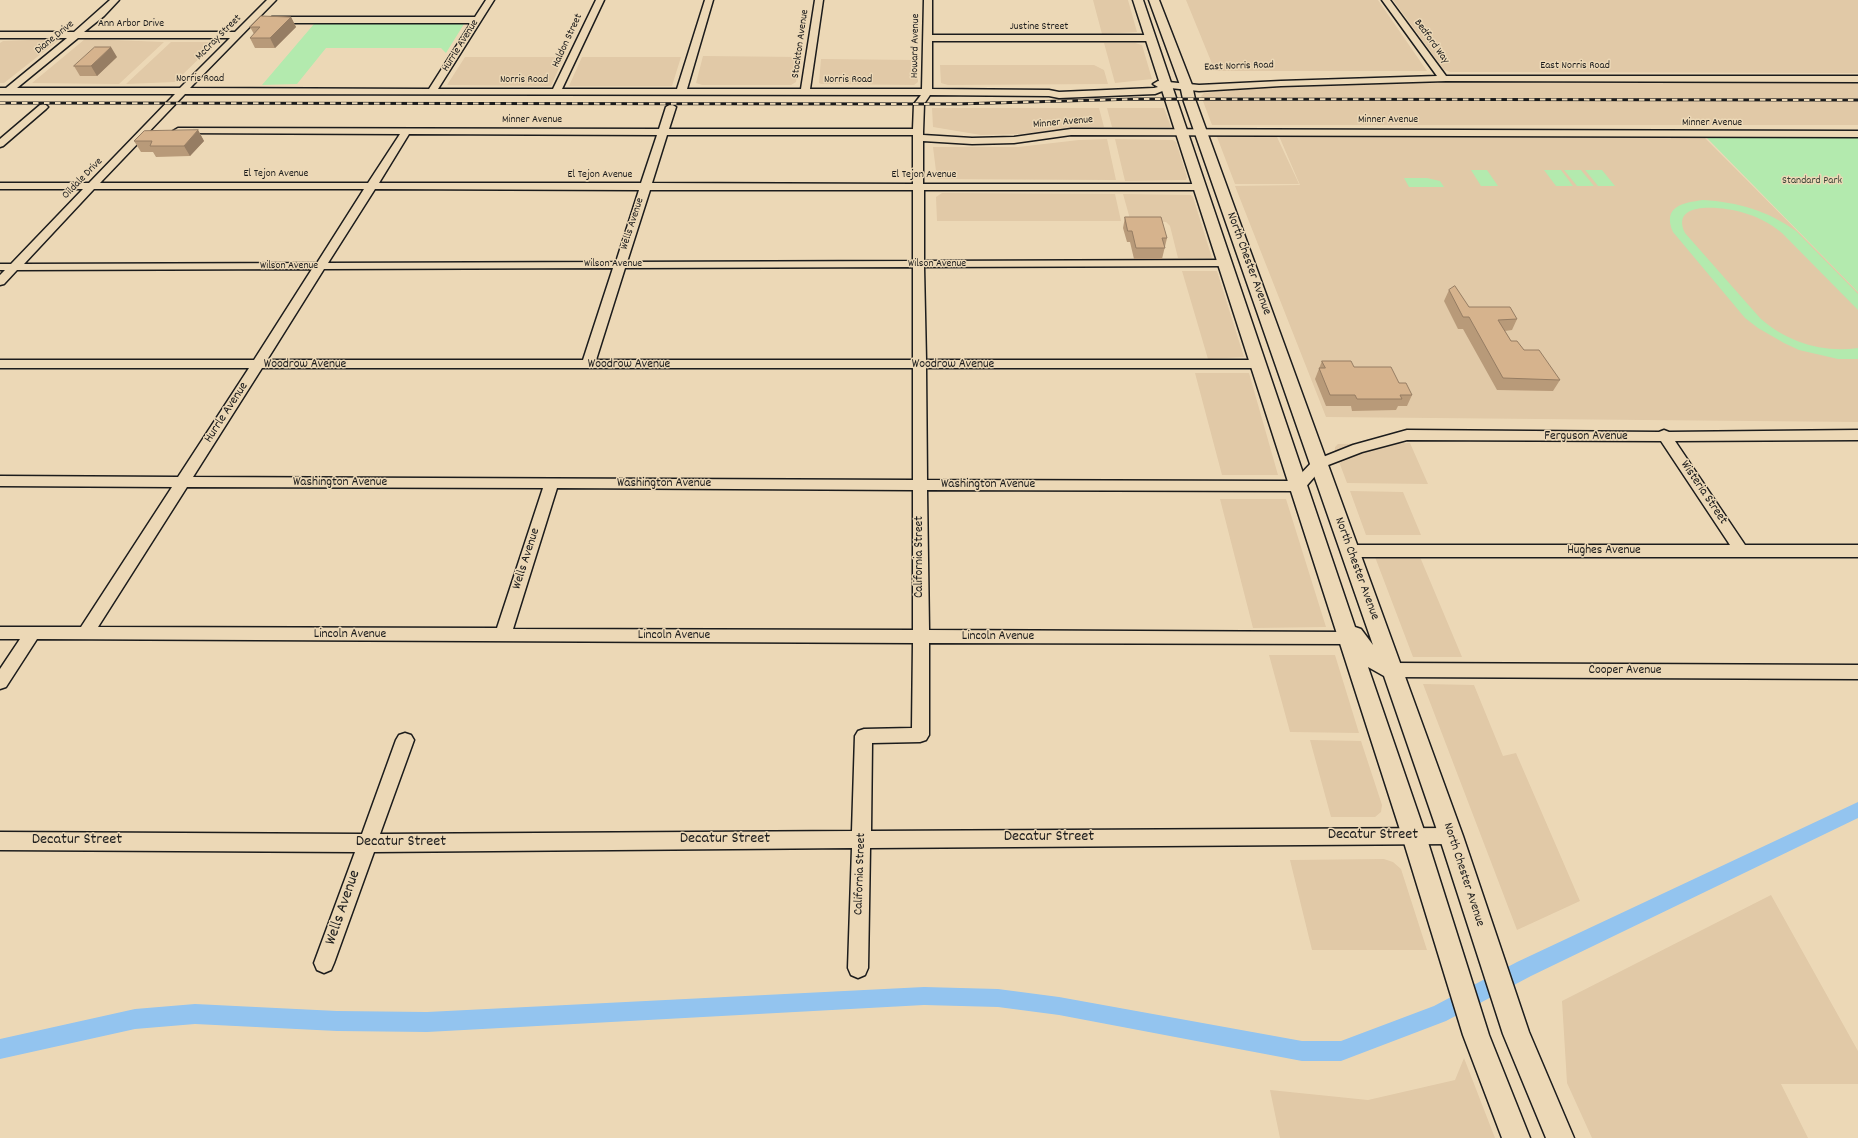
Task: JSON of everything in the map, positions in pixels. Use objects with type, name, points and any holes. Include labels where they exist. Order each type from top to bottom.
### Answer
[{"type":"main road","name":"North Chester Avenue","points":[[1138,0],[1168,86],[1225,264],[1414,836],[1476,1036],[1516,1138]]},
{"type":"main road","name":"North Chester Avenue","points":[[1154,0],[1186,85],[1201,132],[1318,464],[1451,836],[1516,1034],[1560,1138]]},
{"type":"main road","points":[[1341,616],[1368,655],[1380,666],[1392,670]]},
{"type":"street","name":"Diane Drive","points":[[4,91],[76,35],[115,0]]},
{"type":"street","name":"McCray Street","points":[[182,91],[272,0]]},
{"type":"street","name":"Hurrle Avenue","points":[[432,91],[490,0]]},
{"type":"street","name":"Haldon Street","points":[[556,92],[600,0]]},
{"type":"street","points":[[681,92],[709,0]]},
{"type":"street","name":"Stockton Avenue","points":[[806,92],[819,0]]},
{"type":"street","name":"Howard Avenue","points":[[927,92],[928,0]]},
{"type":"street","name":"Bedford Way","points":[[1386,0],[1443,78]]},
{"type":"street","points":[[252,20],[477,20]]},
{"type":"street","name":"Ann Arbor Drive","points":[[0,35],[238,35]]},
{"type":"street","name":"Justine Street","points":[[928,38],[1151,38]]},
{"type":"street","name":"East Norris Road","points":[[1168,86],[1186,85],[1199,88],[1292,82],[1443,78],[1858,79]]},
{"type":"street","name":"Norris Road","points":[[4,91],[927,92],[1049,93],[1059,95],[1154,91],[1168,86]]},
{"type":"street","name":"Oildale Drive","points":[[0,282],[182,91]]},
{"type":"street","name":"California Street","points":[[858,968],[864,736],[920,735],[921,637],[918,135],[919,104],[927,92]]},
{"type":"street","points":[[0,144],[43,107]]},
{"type":"street","name":"Wells Avenue","points":[[588,365],[671,107]]},
{"type":"street","name":"Minner Avenue","points":[[145,131],[663,132],[918,135],[972,141],[1014,140],[1071,132],[1858,134]]},
{"type":"street","name":"Hurrle Avenue","points":[[86,633],[406,132]]},
{"type":"street","name":"El Tejon Avenue","points":[[0,186],[1200,187]]},
{"type":"street","name":"Wilson Avenue","points":[[0,267],[620,264],[1225,264]]},
{"type":"street","name":"Woodrow Avenue","points":[[0,364],[1258,364]]},
{"type":"street","name":"Ferguson Avenue","points":[[1318,464],[1358,448],[1407,435],[1595,437],[1858,435]]},
{"type":"street","name":"Wisteria Street","points":[[1664,436],[1742,552]]},
{"type":"street","points":[[1298,486],[1318,464]]},
{"type":"street","name":"Washington Avenue","points":[[0,482],[1298,486]]},
{"type":"street","name":"Wells Avenue","points":[[503,635],[551,484]]},
{"type":"street","name":"Hughes Avenue","points":[[1350,551],[1858,551]]},
{"type":"street","name":"Lincoln Avenue","points":[[0,633],[1349,638]]},
{"type":"street","points":[[0,682],[33,633]]},
{"type":"street","name":"Cooper Avenue","points":[[1392,670],[1858,672]]},
{"type":"street","name":"Wells Avenue","points":[[324,963],[366,843],[405,740]]},
{"type":"street","name":"Decatur Street","points":[[0,841],[366,843],[1451,836]]},
{"type":"shaded area","points":[[1093,0],[1128,0],[1137,32],[1102,34]]},
{"type":"shaded area","points":[[1186,0],[1378,0],[1427,71],[1215,71]]},
{"type":"shaded area","points":[[1393,0],[1858,0],[1858,73],[1450,72],[1444,70]]},
{"type":"shaded area","points":[[60,39],[4,83],[0,83],[0,43],[3,41]]},
{"type":"shaded area","points":[[85,39],[164,42],[119,84],[32,83]]},
{"type":"shaded area","points":[[171,42],[209,42],[214,44],[175,82],[126,84]]},
{"type":"shaded area","points":[[1104,43],[1135,43],[1142,45],[1152,79],[1115,83]]},
{"type":"shaded area","points":[[703,56],[800,57],[796,82],[791,85],[702,85],[696,83]]},
{"type":"shaded area","points":[[465,57],[564,57],[551,86],[447,85]]},
{"type":"shaded area","points":[[582,57],[681,57],[672,86],[569,86]]},
{"type":"shaded area","points":[[821,59],[918,60],[918,82],[914,85],[821,84],[819,83]]},
{"type":"shaded area","points":[[940,65],[1094,65],[1104,70],[1108,84],[948,85],[941,83]]},
{"type":"shaded area","points":[[1314,81],[1858,81],[1858,125],[1212,125],[1201,96],[1204,93]]},
{"type":"shaded area","points":[[932,108],[1099,108],[1104,127],[1073,128],[1021,134],[981,135],[933,127]]},
{"type":"shaded area","points":[[1107,108],[1164,108],[1171,127],[1112,127]]},
{"type":"shaded area","points":[[1279,136],[1704,137],[1858,292],[1858,422],[1326,417],[1235,186],[1300,185]]},
{"type":"shaded area","points":[[1217,137],[1277,137],[1299,184],[1235,184]]},
{"type":"shaded area","points":[[1107,139],[1116,180],[937,179],[933,147],[1018,147],[1079,140]]},
{"type":"shaded area","points":[[1115,139],[1173,140],[1176,142],[1187,177],[1186,180],[1125,181]]},
{"type":"shaded area","points":[[942,193],[1115,194],[1121,221],[937,221],[936,197]]},
{"type":"shaded area","points":[[1123,194],[1191,195],[1193,197],[1212,258],[1178,258],[1170,226],[1166,222],[1134,221],[1130,219]]},
{"type":"shaded area","points":[[1182,271],[1217,271],[1244,357],[1208,359]]},
{"type":"shaded area","points":[[1195,373],[1249,373],[1278,475],[1222,475]]},
{"type":"shaded area","points":[[1410,443],[1428,484],[1347,483],[1335,451],[1335,447],[1338,444]]},
{"type":"shaded area","points":[[1350,491],[1403,492],[1421,535],[1366,535]]},
{"type":"shaded area","points":[[1220,499],[1286,499],[1326,627],[1253,628]]},
{"type":"shaded area","points":[[1375,557],[1420,557],[1462,657],[1413,657]]},
{"type":"shaded area","points":[[1269,655],[1335,655],[1359,733],[1290,732]]},
{"type":"shaded area","points":[[1423,684],[1474,685],[1503,756],[1516,753],[1580,901],[1517,930]]},
{"type":"shaded area","points":[[1310,740],[1361,741],[1382,805],[1381,812],[1375,817],[1331,817]]},
{"type":"shaded area","points":[[1384,859],[1393,862],[1401,869],[1427,950],[1312,950],[1290,860]]},
{"type":"shaded area","points":[[1771,895],[1858,1051],[1858,1084],[1781,1084],[1808,1138],[1592,1138],[1567,1083],[1562,1001]]},
{"type":"shaded area","points":[[1464,1058],[1495,1138],[1280,1138],[1270,1090],[1368,1100],[1455,1080]]},
{"type":"green space","points":[[314,24],[464,24],[446,53],[441,48],[326,48],[297,84],[262,85]]},
{"type":"green space","name":"Standard Park","points":[[1858,135],[1858,292],[1706,137]]},
{"type":"green space","points":[[1471,170],[1487,170],[1498,186],[1481,186]]},
{"type":"green space","points":[[1544,170],[1561,170],[1573,186],[1556,186]]},
{"type":"green space","points":[[1564,170],[1581,170],[1594,186],[1577,186]]},
{"type":"green space","points":[[1585,170],[1602,170],[1615,186],[1598,186]]},
{"type":"green space","points":[[1404,178],[1427,178],[1440,181],[1444,187],[1409,187]]},
{"type":"green space","points":[[1703,200],[1740,205],[1775,218],[1785,224],[1796,231],[1858,294],[1858,310],[1782,233],[1768,223],[1747,214],[1723,209],[1701,208],[1691,211],[1685,215],[1682,222],[1685,233],[1760,318],[1782,334],[1806,344],[1831,349],[1858,348],[1858,359],[1838,359],[1799,350],[1758,328],[1745,318],[1673,232],[1670,223],[1672,211],[1676,207]]},
{"type":"building","points":[[261,16],[291,17],[270,38],[250,38],[260,27],[250,27]]},
{"type":"building","points":[[95,47],[111,47],[91,66],[74,66]]},
{"type":"building","points":[[198,130],[184,146],[150,146],[152,141],[134,141],[144,131]]},
{"type":"building","points":[[1125,217],[1161,217],[1167,238],[1162,238],[1165,248],[1136,248],[1132,231],[1128,231]]},
{"type":"building","points":[[1455,286],[1469,307],[1510,307],[1517,319],[1498,320],[1511,341],[1517,341],[1524,350],[1539,350],[1560,380],[1503,378],[1469,317],[1463,317],[1449,290]]},
{"type":"building","points":[[1322,361],[1351,361],[1354,367],[1391,367],[1399,383],[1406,383],[1412,395],[1400,395],[1402,399],[1357,399],[1355,395],[1330,395],[1319,368],[1325,368]]},
{"type":"waterway","points":[[0,1049],[135,1019],[195,1014],[337,1021],[427,1022],[924,996],[998,998],[1059,1006],[1302,1051],[1341,1051],[1439,1014],[1524,969],[1858,810]]},
{"type":"railway","points":[[0,103],[956,104],[1136,99],[1858,100]]}]
